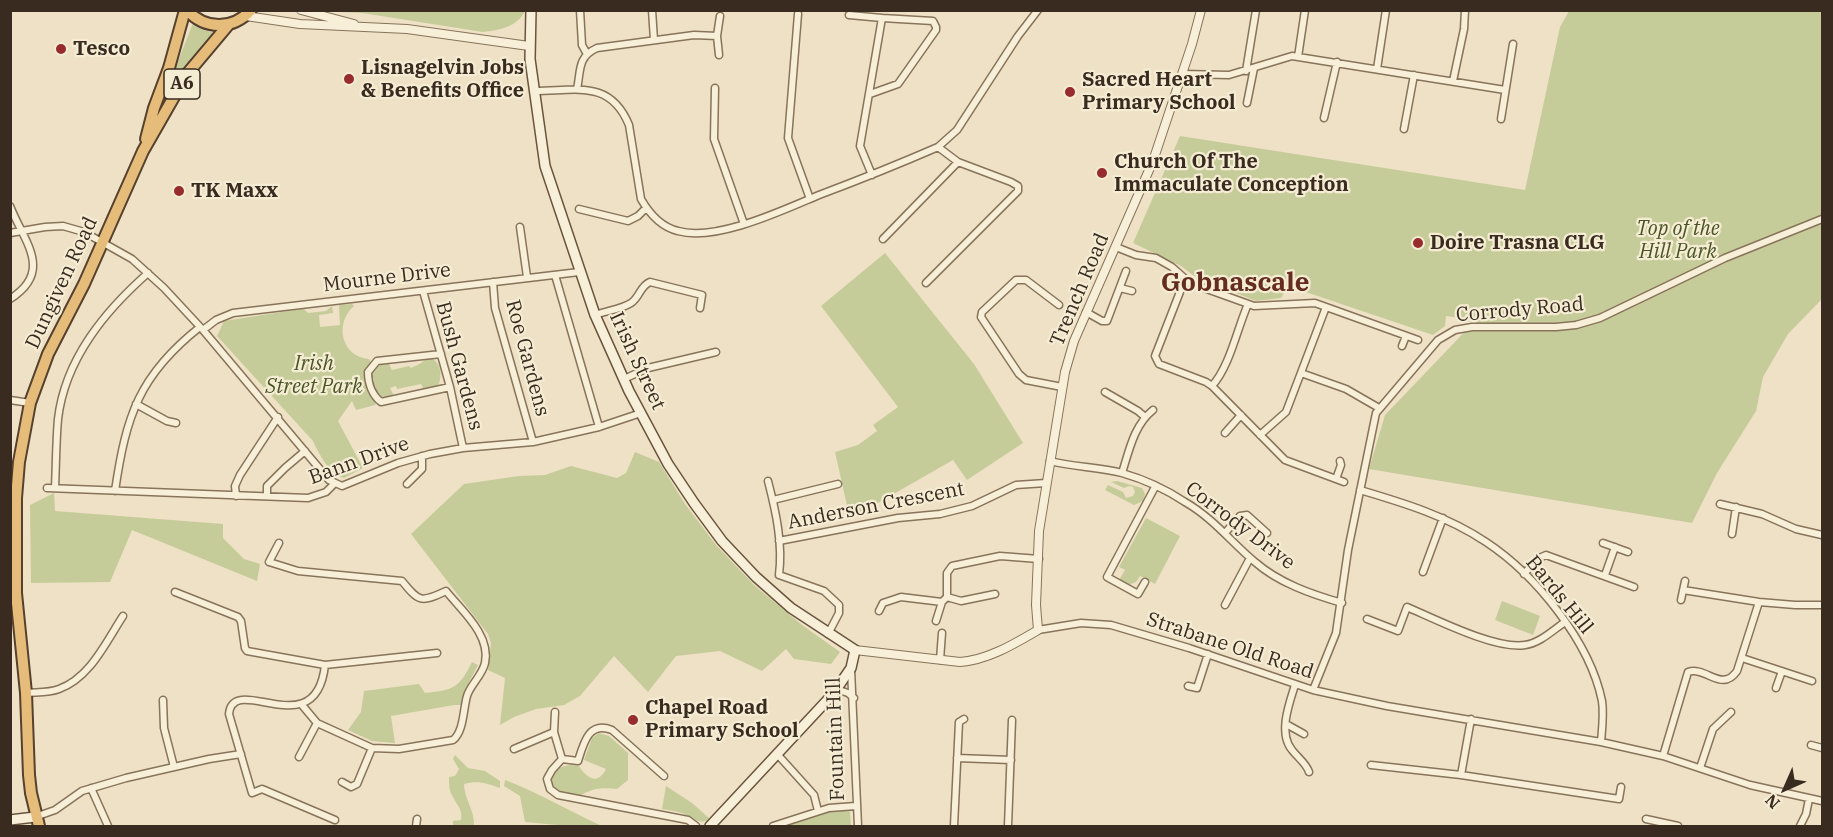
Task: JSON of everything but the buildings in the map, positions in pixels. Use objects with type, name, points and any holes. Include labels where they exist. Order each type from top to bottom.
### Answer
[{"type":"highway","points":[[186,10],[196,19],[218,26],[229,24],[249,13]]},
{"type":"highway","name":"Dungiven Road","points":[[143,151],[154,108],[170,68],[186,10]]},
{"type":"highway","name":"Dungiven Road","points":[[37,822],[29,775],[26,693],[14,615],[15,498],[30,403],[48,354],[84,284],[143,151],[187,75],[229,24]]},
{"type":"main road","name":"Irish Street","points":[[531,10],[529,46],[545,166],[595,315],[641,413],[668,464],[722,541],[756,577],[791,608],[855,650]]},
{"type":"main road","name":"Fountain Hill","points":[[851,668],[855,650]]},
{"type":"main road","points":[[710,826],[778,755],[836,689],[851,668]]},
{"type":"main road","points":[[10,820],[37,822]]},
{"type":"street","points":[[301,10],[367,28]]},
{"type":"street","points":[[580,10],[582,45],[587,54]]},
{"type":"street","points":[[652,10],[654,40]]},
{"type":"street","points":[[535,91],[578,89],[603,93],[625,114],[632,138],[641,199],[646,208],[662,223],[680,232],[714,232],[744,224],[810,199],[938,147],[957,130],[1018,36],[1038,10]]},
{"type":"street","name":"Trench Road","points":[[1038,630],[1036,605],[1040,531],[1062,387],[1074,341],[1153,162],[1201,10]]},
{"type":"street","points":[[1246,71],[1256,10]]},
{"type":"street","points":[[1298,57],[1305,10]]},
{"type":"street","points":[[1377,69],[1386,10]]},
{"type":"street","points":[[1453,81],[1466,10]]},
{"type":"street","points":[[249,13],[300,24],[407,29],[529,46]]},
{"type":"street","points":[[798,14],[788,138],[810,199]]},
{"type":"street","points":[[849,15],[933,21],[936,27],[898,84],[870,94]]},
{"type":"street","points":[[719,55],[717,36],[720,16]]},
{"type":"street","points":[[872,175],[860,146],[882,18]]},
{"type":"street","points":[[578,89],[580,64],[587,54],[597,48],[694,35],[717,36]]},
{"type":"street","points":[[1501,120],[1513,44]]},
{"type":"street","points":[[1182,74],[1229,75],[1292,56],[1504,90]]},
{"type":"street","points":[[1324,118],[1337,62]]},
{"type":"street","points":[[1247,103],[1254,68]]},
{"type":"street","points":[[1404,129],[1414,75]]},
{"type":"street","points":[[715,88],[714,139],[744,224]]},
{"type":"street","points":[[927,283],[1018,191],[1018,186],[1011,182],[958,162],[938,147]]},
{"type":"street","points":[[883,239],[958,162]]},
{"type":"street","points":[[10,206],[31,250],[34,266],[33,276],[28,284],[10,299]]},
{"type":"street","points":[[579,209],[628,221],[638,216],[646,208]]},
{"type":"street","name":"Corrody Road","points":[[1313,690],[1336,633],[1348,550],[1376,413],[1438,340],[1455,330],[1472,327],[1556,327],[1576,325],[1592,320],[1725,258],[1822,219]]},
{"type":"street","points":[[10,233],[63,226],[84,232],[132,259],[202,329],[329,480],[335,483]]},
{"type":"street","points":[[520,227],[527,278]]},
{"type":"street","points":[[1116,247],[1164,262],[1190,283],[1248,303],[1261,306],[1315,303],[1418,340]]},
{"type":"street","points":[[1086,312],[1102,321],[1107,321],[1126,271]]},
{"type":"street","name":"Mourne Drive","points":[[115,491],[121,447],[136,404],[157,367],[177,346],[216,320],[233,313],[579,272]]},
{"type":"street","name":"Bann Drive","points":[[148,273],[100,321],[75,364],[58,417],[51,488],[308,498],[326,492],[335,483],[342,486],[422,456],[463,448],[533,442],[599,427],[641,413]]},
{"type":"street","points":[[555,275],[599,427]]},
{"type":"street","points":[[1185,279],[1155,356],[1156,361],[1212,386],[1285,460],[1344,482]]},
{"type":"street","points":[[1059,305],[1026,280],[1016,280],[982,312],[981,317],[1019,374],[1026,380],[1062,387]]},
{"type":"street","name":"Roe Gardens","points":[[493,282],[495,308],[533,442]]},
{"type":"street","points":[[595,315],[630,304],[636,299],[643,286],[650,282],[702,295],[700,308]]},
{"type":"street","points":[[1120,288],[1132,291]]},
{"type":"street","name":"Bush Gardens","points":[[423,291],[450,387],[463,448]]},
{"type":"street","points":[[1212,386],[1219,379],[1225,366],[1248,303]]},
{"type":"street","points":[[1260,435],[1286,412],[1326,307]]},
{"type":"street","points":[[1402,346],[1406,336]]},
{"type":"street","points":[[624,379],[648,368],[716,352]]},
{"type":"street","points":[[441,354],[377,361],[368,372],[371,388],[381,402],[450,387]]},
{"type":"street","points":[[1301,373],[1346,389],[1379,408]]},
{"type":"street","points":[[1105,392],[1145,417]]},
{"type":"street","points":[[10,400],[30,403]]},
{"type":"street","points":[[136,404],[167,421],[176,423]]},
{"type":"street","points":[[1122,473],[1136,433],[1145,417],[1153,410]]},
{"type":"street","points":[[1225,433],[1241,415]]},
{"type":"street","points":[[236,496],[235,486],[240,475],[278,417]]},
{"type":"street","points":[[267,496],[267,486],[305,451]]},
{"type":"street","points":[[406,484],[422,469],[422,456]]},
{"type":"street","name":"Corrody Drive","points":[[1050,460],[1072,466],[1122,473],[1155,487],[1197,509],[1250,558],[1293,586],[1342,603]]},
{"type":"street","points":[[1336,479],[1341,465],[1340,460]]},
{"type":"street","points":[[768,481],[782,558],[779,575],[824,591],[839,605],[839,613],[828,634]]},
{"type":"street","name":"Anderson Crescent","points":[[780,541],[898,518],[940,514],[972,506],[1016,485],[1046,483]]},
{"type":"street","points":[[773,500],[838,484]]},
{"type":"street","points":[[1145,582],[1138,594],[1107,577],[1155,487]]},
{"type":"street","name":"Bards Hill","points":[[1360,490],[1443,518],[1485,542],[1524,574],[1565,622],[1594,673],[1602,703],[1601,742]]},
{"type":"street","points":[[1720,504],[1762,514],[1796,529],[1822,535]]},
{"type":"street","points":[[1732,534],[1736,507]]},
{"type":"street","points":[[1225,533],[1240,516],[1247,515],[1267,533]]},
{"type":"street","points":[[1423,572],[1443,518]]},
{"type":"street","points":[[279,543],[269,562],[298,571],[402,581],[416,598],[426,600],[446,591],[484,642],[485,663],[478,679],[467,693],[459,736],[453,741],[399,749],[372,748],[317,723],[302,705]]},
{"type":"street","points":[[1603,543],[1628,552]]},
{"type":"street","points":[[1605,575],[1615,547]]},
{"type":"street","points":[[1524,574],[1537,559],[1546,555],[1634,587]]},
{"type":"street","points":[[936,621],[944,600],[947,573],[952,566],[1000,556],[1039,559]]},
{"type":"street","points":[[1225,605],[1250,558]]},
{"type":"street","points":[[1681,600],[1685,581]]},
{"type":"street","points":[[1683,590],[1759,602],[1822,605]]},
{"type":"street","points":[[175,592],[238,617],[242,621],[247,651],[325,664],[437,653]]},
{"type":"street","points":[[879,611],[883,603],[901,597],[961,601],[995,594]]},
{"type":"street","points":[[1663,756],[1688,672],[1695,671],[1729,681],[1737,671],[1742,658],[1759,602]]},
{"type":"street","points":[[1367,619],[1398,631],[1407,607],[1488,640],[1524,645],[1537,641],[1565,622]]},
{"type":"street","points":[[26,693],[56,690],[70,685],[85,672],[123,616]]},
{"type":"street","name":"Strabane Old Road","points":[[855,650],[940,660],[974,661],[991,655],[1038,630],[1082,623],[1111,625],[1208,654],[1313,690],[1387,706],[1601,742],[1663,756],[1750,785],[1822,801]]},
{"type":"street","points":[[940,660],[942,633]]},
{"type":"street","points":[[1188,686],[1197,688],[1208,654]]},
{"type":"street","points":[[1742,658],[1812,681]]},
{"type":"street","points":[[325,664],[324,676],[313,695],[302,705],[292,706],[243,699],[235,700],[230,706],[229,714],[252,793],[262,789],[335,820]]},
{"type":"street","name":"Fountain Hill","points":[[851,668],[858,826]]},
{"type":"street","points":[[1776,688],[1782,671]]},
{"type":"street","points":[[1295,685],[1284,736],[1289,747],[1307,765],[1310,772]]},
{"type":"street","points":[[836,689],[854,698]]},
{"type":"street","points":[[163,700],[164,728],[174,767]]},
{"type":"street","points":[[555,712],[554,732],[562,759]]},
{"type":"street","points":[[1700,768],[1713,729],[1731,712]]},
{"type":"street","points":[[954,826],[959,722],[964,719]]},
{"type":"street","points":[[1008,826],[1012,720]]},
{"type":"street","points":[[1461,775],[1471,720]]},
{"type":"street","points":[[299,757],[317,723]]},
{"type":"street","points":[[1286,724],[1304,734]]},
{"type":"street","points":[[562,759],[578,761],[588,735],[596,728],[604,727],[612,730],[664,776]]},
{"type":"street","points":[[514,749],[554,732]]},
{"type":"street","points":[[1811,745],[1822,746]]},
{"type":"street","points":[[342,782],[351,787],[357,784],[372,748]]},
{"type":"street","points":[[37,822],[82,791],[91,788],[174,767],[241,754]]},
{"type":"street","points":[[778,755],[814,795],[818,811]]},
{"type":"street","points":[[957,758],[1011,760]]},
{"type":"street","points":[[562,759],[547,779],[549,789],[558,795],[688,820],[696,826]]},
{"type":"street","points":[[1371,765],[1461,775],[1619,799],[1621,787]]},
{"type":"street","points":[[91,788],[108,826]]},
{"type":"street","points":[[1800,826],[1806,814],[1809,799]]},
{"type":"street","points":[[773,826],[818,811],[856,806]]},
{"type":"street","points":[[416,826],[417,819]]},
{"type":"street","points":[[1646,819],[1678,826]]},
{"type":"green space","points":[[316,11],[525,11],[513,24],[502,29],[483,32],[362,13]]},
{"type":"green space","name":"Top of the Hill Park","points":[[1569,11],[1822,11],[1822,299],[1788,334],[1763,377],[1756,411],[1717,473],[1692,523],[1369,469],[1385,415],[1476,320],[1446,316],[1445,326],[1433,335],[1288,286],[1281,298],[1256,301],[1194,276],[1181,266],[1133,243],[1180,136],[1525,190],[1560,27]]},
{"type":"green space","points":[[193,23],[201,29],[214,33],[169,84]]},
{"type":"green space","points":[[885,253],[974,364],[1023,443],[967,480],[953,460],[850,519],[835,452],[858,445],[877,431],[873,425],[898,407],[821,306]]},
{"type":"green space","name":"Irish Street Park","points":[[352,304],[354,306],[344,321],[344,338],[352,352],[371,362],[364,373],[369,395],[376,403],[356,410],[352,401],[338,421],[363,468],[344,478],[329,468],[313,441],[217,336],[224,321],[301,309],[308,313],[326,311],[332,306],[333,313],[319,315],[320,327],[340,325],[339,305]]},
{"type":"green space","points":[[429,357],[439,366],[440,379],[437,388],[424,390],[421,384],[397,389],[396,386],[390,388],[394,396],[386,398],[377,394],[371,371],[380,364],[389,364],[392,370],[409,366],[411,368]]},
{"type":"green space","points":[[635,452],[659,462],[685,504],[716,545],[755,586],[802,625],[840,652],[831,664],[794,659],[786,649],[762,671],[720,651],[676,656],[648,692],[614,656],[580,696],[564,705],[536,709],[500,725],[505,678],[488,670],[491,643],[488,634],[411,534],[464,484],[519,476],[545,475],[571,466],[617,478],[626,473]]},
{"type":"green space","points":[[1117,481],[1142,488],[1145,494],[1143,501],[1134,505],[1105,490],[1108,485],[1123,492],[1126,498],[1133,496],[1135,492],[1133,487],[1124,488],[1111,482]]},
{"type":"green space","points":[[54,493],[55,511],[223,524],[223,538],[244,559],[260,564],[257,581],[132,530],[110,582],[31,583],[30,505]]},
{"type":"green space","points":[[1146,518],[1180,536],[1155,584],[1140,576],[1136,582],[1128,585],[1119,580],[1125,570],[1119,567]]},
{"type":"green space","points":[[1502,601],[1540,616],[1533,635],[1495,620]]},
{"type":"green space","points":[[472,662],[478,665],[464,692],[461,705],[391,716],[395,743],[372,741],[348,730],[361,712],[364,691],[419,684],[425,693],[443,691],[459,682]]},
{"type":"green space","points":[[599,733],[609,736],[628,753],[628,780],[617,789],[597,789],[579,797],[558,791],[551,780],[555,772],[562,767],[579,766],[585,774],[596,779],[603,774],[606,769],[584,760],[592,738]]},
{"type":"green space","points":[[455,755],[468,768],[485,771],[500,781],[500,788],[473,782],[464,784],[474,826],[453,826],[453,821],[461,820],[460,810],[449,785],[449,777],[455,776],[459,769],[453,759]]},
{"type":"green space","points":[[505,780],[602,826],[525,822],[520,796],[504,786]]},
{"type":"green space","points":[[666,786],[692,803],[710,819],[702,822],[682,813],[662,809]]},
{"type":"green space","points":[[845,808],[850,812],[851,826],[783,826],[814,815]]},
{"type":"place","name":"Tesco","points":[[61,49]]},
{"type":"place","name":"Lisnagelvin Jobs & Benefits Office","points":[[349,79]]},
{"type":"place","name":"Sacred Heart Primary School","points":[[1070,92]]},
{"type":"place","name":"Church Of The Immaculate Conception","points":[[1102,173]]},
{"type":"place","name":"TK Maxx","points":[[179,191]]},
{"type":"place","name":"Doire Trasna CLG","points":[[1418,243]]},
{"type":"place","name":"Chapel Road Primary School","points":[[633,720]]},
{"type":"district","name":"Gobnascale","points":[[1235,283]]}]
